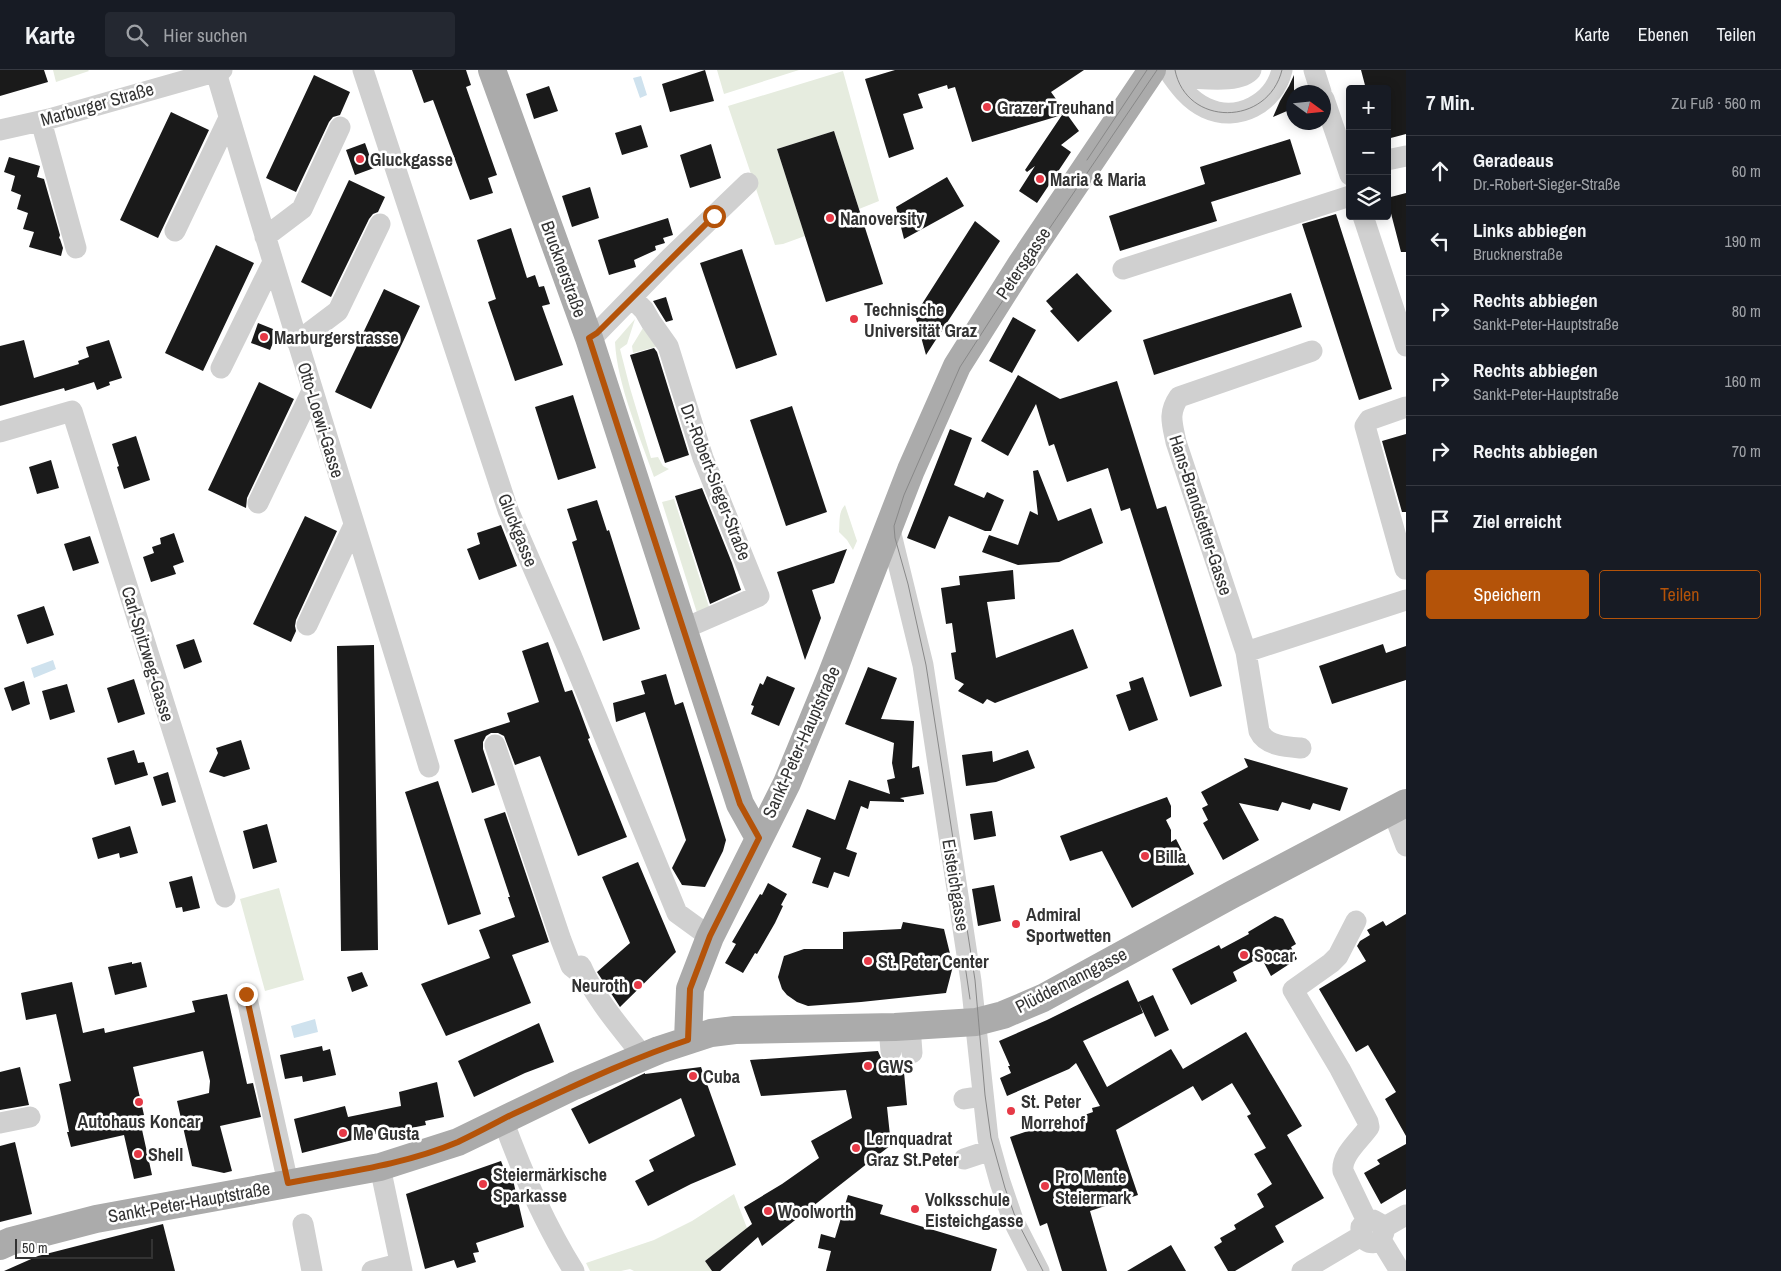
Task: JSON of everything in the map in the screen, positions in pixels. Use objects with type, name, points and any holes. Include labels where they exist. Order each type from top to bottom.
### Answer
[{"type":"main road","name":"Brucknerstraße","points":[[492,70],[589,338],[740,804],[759,838]]},
{"type":"main road","name":"Petersgasse","points":[[890,523],[930,425],[957,366],[1012,279],[1152,70]]},
{"type":"main road","name":"Sankt-Peter-Hauptstraße","points":[[0,1246],[12,1241],[96,1219],[380,1167],[458,1142],[574,1086],[643,1056],[688,1040],[690,989],[710,936],[790,775],[831,676],[890,523]]},
{"type":"main road","name":"Plüddemanngasse","points":[[688,1040],[711,1033],[734,1030],[901,1039],[1003,1015],[1044,998],[1399,806]]},
{"type":"street","name":"Gluckgasse","points":[[363,70],[508,510],[571,655],[677,913],[710,936]]},
{"type":"street","points":[[1168,70],[1181,89],[1191,98],[1206,108],[1225,113],[1236,113],[1254,108],[1266,100],[1276,88],[1282,70]]},
{"type":"street","points":[[1178,70],[1185,78],[1236,79],[1252,70]]},
{"type":"street","points":[[1314,70],[1319,85]]},
{"type":"street","name":"Marburger Straße","points":[[0,130],[41,120],[179,75],[219,71]]},
{"type":"street","name":"Otto-Loewi-Gasse","points":[[219,71],[229,118],[429,767]]},
{"type":"street","points":[[175,231],[229,118]]},
{"type":"street","points":[[1331,118],[1346,162]]},
{"type":"street","points":[[41,120],[76,248]]},
{"type":"street","points":[[265,237],[302,209],[340,127]]},
{"type":"street","points":[[1391,159],[1406,156]]},
{"type":"street","points":[[589,338],[597,333],[678,250],[748,183]]},
{"type":"street","points":[[1123,269],[1346,197]]},
{"type":"street","points":[[1364,220],[1406,346]]},
{"type":"street","points":[[297,342],[338,311],[380,224]]},
{"type":"street","points":[[221,368],[273,262]]},
{"type":"street","name":"Dr.-Robert-Sieger-Straße","points":[[632,298],[644,310],[668,346],[703,458],[759,596],[683,629]]},
{"type":"street","name":"Hans-Brandstetter-Gasse","points":[[1301,748],[1278,746],[1261,735],[1259,731],[1246,652],[1171,422],[1172,408],[1179,397],[1312,351]]},
{"type":"street","points":[[258,503],[312,391]]},
{"type":"street","points":[[1405,569],[1365,426],[1369,420],[1406,407]]},
{"type":"street","name":"Carl-Spitzweg-Gasse","points":[[0,432],[72,411],[225,897]]},
{"type":"street","name":"Eisteichgasse","points":[[890,523],[922,665],[962,924],[976,1022],[973,1098],[994,1141],[1013,1220],[1039,1271]]},
{"type":"street","points":[[307,625],[354,525]]},
{"type":"street","points":[[1246,652],[1406,600]]},
{"type":"street","points":[[495,746],[560,940],[571,966],[586,978]]},
{"type":"street","name":"Plüddemanngasse","points":[[1399,806],[1406,846]]},
{"type":"street","points":[[1356,921],[1332,964],[1293,990],[1340,1069],[1368,1122],[1368,1127],[1342,1166],[1343,1171],[1373,1231],[1400,1271]]},
{"type":"street","points":[[570,940],[586,978],[643,1056]]},
{"type":"street","points":[[246,994],[288,1183]]},
{"type":"street","points":[[0,1123],[30,1117]]},
{"type":"street","points":[[503,1120],[522,1168],[554,1238],[574,1271]]},
{"type":"street","points":[[964,1159],[994,1141]]},
{"type":"street","points":[[372,1271],[401,1268],[380,1167]]},
{"type":"street","points":[[1302,1271],[1373,1231],[1406,1216]]},
{"type":"street","points":[[303,1224],[312,1271]]},
{"type":"shaded area","points":[[53,70],[88,70],[89,71],[56,82]]},
{"type":"shaded area","points":[[717,70],[799,70],[724,94]]},
{"type":"shaded area","points":[[843,71],[879,201],[859,209],[834,131],[777,149],[805,236],[775,245],[728,106]]},
{"type":"shaded area","points":[[635,319],[627,344],[620,349],[651,458],[658,457],[663,466],[669,469],[654,477],[625,393],[615,342]]},
{"type":"shaded area","points":[[643,328],[659,346],[633,353],[632,346]]},
{"type":"shaded area","points":[[674,499],[710,610],[698,616],[662,502]]},
{"type":"shaded area","points":[[845,505],[857,541],[853,550],[839,532],[840,514]]},
{"type":"shaded area","points":[[279,888],[304,980],[265,991],[240,899]]},
{"type":"shaded area","points":[[734,1194],[747,1228],[705,1261],[712,1271],[634,1271],[630,1269],[621,1271],[590,1271],[586,1263],[654,1240],[692,1221]]},
{"type":"water","points":[[641,76],[647,95],[640,98],[633,78]]},
{"type":"water","points":[[53,660],[56,669],[34,678],[31,668]]},
{"type":"water","points":[[315,1019],[318,1032],[294,1038],[291,1026]]},
{"type":"building","points":[[0,70],[44,70],[48,82],[0,96]]},
{"type":"building","points":[[412,70],[466,70],[471,85],[466,87],[497,175],[488,178],[493,193],[470,200],[433,100],[424,103]]},
{"type":"building","points":[[705,70],[714,101],[670,112],[662,84]]},
{"type":"building","points":[[895,70],[1084,70],[1051,92],[1079,131],[1061,145],[1071,152],[1037,203],[1019,191],[1035,166],[1027,172],[1025,170],[1062,115],[972,142],[955,87],[948,89],[947,85],[918,94],[923,108],[903,114],[914,149],[889,158],[865,79]]},
{"type":"building","points":[[1361,70],[1406,70],[1406,134],[1391,138],[1391,85],[1365,85]]},
{"type":"building","points":[[314,75],[350,92],[340,115],[333,117],[329,122],[296,192],[266,178]]},
{"type":"building","points":[[1294,75],[1294,85],[1289,85]]},
{"type":"building","points":[[549,86],[558,111],[534,119],[526,94]]},
{"type":"building","points":[[1286,91],[1286,111],[1273,117]]},
{"type":"building","points":[[171,112],[209,130],[158,238],[120,220]]},
{"type":"building","points":[[641,125],[648,147],[622,155],[615,133]]},
{"type":"building","name":"Nanoversity","points":[[834,131],[883,284],[826,302],[777,149]]},
{"type":"building","points":[[1290,139],[1301,174],[1211,202],[1217,221],[1120,251],[1109,216],[1205,184],[1200,167]]},
{"type":"building","name":"Gluckgasse","points":[[365,143],[374,168],[355,175],[346,150]]},
{"type":"building","points":[[711,144],[721,178],[690,188],[680,155]]},
{"type":"building","points":[[9,157],[40,166],[37,177],[44,179],[63,248],[61,256],[29,247],[34,232],[23,229],[28,213],[17,209],[21,195],[11,191],[15,176],[4,172]]},
{"type":"building","points":[[947,177],[964,206],[904,239],[896,207]]},
{"type":"building","points":[[349,180],[385,197],[378,212],[369,219],[331,297],[301,282]]},
{"type":"building","points":[[590,187],[599,218],[572,227],[562,196]]},
{"type":"building","points":[[1406,193],[1406,252],[1401,252],[1391,213],[1391,197]]},
{"type":"building","points":[[1336,214],[1392,389],[1359,400],[1302,224]]},
{"type":"building","points":[[668,218],[673,235],[663,238],[665,243],[655,246],[656,250],[634,260],[636,267],[609,275],[598,240]]},
{"type":"building","points":[[975,221],[1000,241],[926,355],[915,315]]},
{"type":"building","points":[[511,228],[527,278],[535,275],[539,287],[544,286],[550,304],[542,306],[563,365],[515,381],[488,302],[496,299],[477,240]]},
{"type":"building","points":[[216,245],[254,263],[203,371],[165,353]]},
{"type":"building","points":[[742,249],[777,355],[736,369],[700,263]]},
{"type":"building","points":[[1077,273],[1112,311],[1078,342],[1050,311],[1053,309],[1046,301]]},
{"type":"building","points":[[384,289],[420,306],[371,409],[335,392]]},
{"type":"building","points":[[1291,293],[1302,327],[1154,375],[1143,340]]},
{"type":"building","points":[[666,297],[673,320],[666,322],[653,301]]},
{"type":"building","points":[[1013,317],[1036,330],[1012,373],[989,361]]},
{"type":"building","name":"Marburgerstrasse","points":[[258,323],[278,331],[270,350],[251,343]]},
{"type":"building","points":[[24,340],[34,378],[79,364],[78,361],[89,357],[86,347],[109,340],[122,378],[109,382],[110,385],[97,390],[94,382],[65,391],[64,388],[0,406],[0,346]]},
{"type":"building","points":[[654,348],[657,352],[689,455],[665,463],[630,355]]},
{"type":"building","points":[[1018,375],[1060,399],[1117,381],[1157,509],[1166,506],[1222,686],[1190,697],[1130,508],[1121,511],[1108,468],[1067,482],[1054,444],[1049,446],[1036,404],[1008,456],[981,441]]},
{"type":"building","points":[[259,382],[294,399],[247,498],[246,508],[208,490]]},
{"type":"building","points":[[573,395],[596,468],[558,480],[535,407]]},
{"type":"building","points":[[792,406],[827,512],[786,526],[750,420]]},
{"type":"building","points":[[950,429],[972,438],[954,485],[984,498],[987,492],[1004,500],[991,531],[985,531],[949,516],[935,549],[907,538]]},
{"type":"building","points":[[1406,434],[1406,512],[1402,512],[1382,441]]},
{"type":"building","points":[[136,436],[150,480],[124,489],[112,444]]},
{"type":"building","points":[[51,460],[59,488],[37,494],[29,467]]},
{"type":"building","points":[[1038,470],[1058,521],[1091,508],[1103,543],[1059,562],[1018,565],[982,552],[989,535],[1018,545],[1030,511],[1038,515],[1033,471]]},
{"type":"building","points":[[702,488],[741,590],[710,604],[675,496]]},
{"type":"building","points":[[597,500],[607,531],[609,530],[640,629],[603,641],[572,542],[577,540],[567,509]]},
{"type":"building","points":[[305,516],[337,531],[296,620],[296,631],[291,642],[253,624]]},
{"type":"building","points":[[501,525],[517,566],[479,580],[467,549],[480,544],[477,533]]},
{"type":"building","points":[[174,533],[184,562],[173,566],[176,574],[151,582],[143,557],[154,553],[152,547],[161,544],[160,538]]},
{"type":"building","points":[[90,536],[99,563],[73,571],[64,544]]},
{"type":"building","points":[[847,549],[834,583],[812,590],[821,618],[805,660],[777,572]]},
{"type":"building","points":[[1013,570],[1015,599],[987,602],[996,658],[1073,629],[1088,668],[995,703],[987,699],[983,704],[958,691],[964,684],[955,679],[951,653],[956,652],[952,623],[946,624],[941,588],[960,585],[959,576]]},
{"type":"building","points":[[44,606],[54,635],[27,644],[17,615]]},
{"type":"building","points":[[194,639],[202,662],[184,669],[176,645]]},
{"type":"building","points":[[548,642],[565,692],[572,690],[590,738],[588,739],[627,837],[578,856],[540,756],[515,765],[504,736],[498,733],[491,733],[486,736],[483,742],[483,749],[495,785],[472,793],[454,740],[510,722],[507,713],[539,702],[522,651]]},
{"type":"building","points":[[1383,644],[1386,653],[1406,646],[1406,680],[1332,704],[1319,666]]},
{"type":"building","points":[[374,645],[378,950],[341,951],[337,646]]},
{"type":"building","points":[[868,667],[897,678],[881,719],[914,721],[912,768],[919,766],[924,794],[900,798],[904,802],[870,801],[868,809],[861,806],[846,849],[857,853],[849,877],[834,872],[828,888],[812,883],[821,858],[792,847],[807,809],[835,820],[849,780],[890,794],[887,780],[895,778],[892,763],[894,743],[845,724]]},
{"type":"building","points":[[666,674],[675,705],[683,702],[726,840],[723,851],[705,887],[682,885],[672,868],[686,840],[645,712],[616,722],[613,703],[645,694],[641,681]]},
{"type":"building","points":[[767,676],[795,688],[779,726],[751,714],[754,706],[751,705],[760,683],[763,685]]},
{"type":"building","points":[[1143,677],[1158,720],[1129,731],[1116,695],[1131,690],[1129,682]]},
{"type":"building","points":[[134,679],[145,714],[118,723],[107,688]]},
{"type":"building","points":[[24,681],[30,704],[12,711],[4,688]]},
{"type":"building","points":[[67,684],[75,712],[50,720],[42,691]]},
{"type":"building","points":[[241,740],[250,769],[224,777],[209,772],[218,753],[216,748]]},
{"type":"building","points":[[134,750],[138,763],[144,762],[148,775],[115,785],[107,758]]},
{"type":"building","points":[[1028,750],[1035,768],[996,782],[966,786],[962,755],[992,751],[993,762]]},
{"type":"building","points":[[1244,758],[1348,788],[1340,811],[1313,803],[1310,810],[1282,802],[1278,811],[1239,803],[1259,840],[1223,860],[1203,823],[1208,820],[1202,808],[1208,805],[1201,792],[1248,767]]},
{"type":"building","points":[[168,772],[176,802],[162,806],[153,777]]},
{"type":"building","points":[[438,781],[481,914],[448,925],[405,792]]},
{"type":"building","name":"Billa","points":[[1167,797],[1171,806],[1171,817],[1166,820],[1171,830],[1171,842],[1176,839],[1194,874],[1132,908],[1102,851],[1070,861],[1060,836]]},
{"type":"building","points":[[992,811],[996,836],[974,840],[970,814]]},
{"type":"building","points":[[505,812],[549,942],[512,955],[531,1003],[446,1036],[421,984],[490,958],[479,930],[515,917],[484,819]]},
{"type":"building","points":[[267,824],[277,862],[253,869],[243,831]]},
{"type":"building","points":[[130,826],[138,853],[120,858],[119,853],[98,859],[92,838]]},
{"type":"building","points":[[638,862],[676,952],[620,1007],[597,972],[630,943],[602,877]]},
{"type":"building","points":[[192,876],[200,908],[183,912],[182,907],[176,908],[169,882]]},
{"type":"building","points":[[768,883],[787,894],[775,923],[757,954],[755,953],[743,973],[725,963],[736,944],[732,942]]},
{"type":"building","points":[[994,885],[1001,921],[978,926],[972,889]]},
{"type":"building","points":[[1406,914],[1406,1136],[1385,1099],[1396,1092],[1368,1045],[1356,1052],[1319,989],[1366,961],[1357,946],[1360,941],[1370,935],[1367,930],[1383,921],[1386,926]]},
{"type":"building","points":[[1275,916],[1283,919],[1296,944],[1291,947],[1297,959],[1271,976],[1261,957],[1233,972],[1237,981],[1191,1005],[1172,969],[1219,945],[1221,949],[1249,934],[1248,932]]},
{"type":"building","name":"St. Peter Center","points":[[903,922],[944,929],[953,966],[946,993],[808,1006],[797,1002],[782,989],[778,977],[784,956],[804,949],[843,949],[843,932],[901,929]]},
{"type":"building","points":[[132,962],[132,964],[141,962],[147,987],[115,995],[108,967]]},
{"type":"building","points":[[362,972],[368,986],[352,992],[347,977]]},
{"type":"building","points":[[1128,980],[1138,1002],[1153,995],[1169,1030],[1155,1037],[1139,1003],[1143,1013],[1083,1041],[1107,1087],[1171,1049],[1183,1069],[1246,1032],[1302,1126],[1287,1135],[1324,1198],[1275,1226],[1284,1242],[1235,1271],[1228,1271],[1214,1247],[1222,1242],[1220,1238],[1236,1229],[1234,1225],[1264,1207],[1257,1194],[1272,1184],[1254,1154],[1266,1148],[1247,1116],[1251,1114],[1232,1083],[1202,1101],[1193,1086],[1116,1130],[1138,1195],[1090,1211],[1107,1271],[1062,1271],[1047,1223],[1040,1226],[1010,1137],[1043,1126],[1044,1129],[1093,1112],[1092,1108],[1100,1106],[1076,1063],[1069,1069],[1007,1096],[1000,1078],[1011,1073],[1008,1066],[1010,1066],[999,1041],[1047,1020]]},
{"type":"building","points":[[72,982],[83,1033],[104,1028],[105,1033],[195,1012],[192,1001],[227,994],[247,1084],[253,1083],[261,1117],[220,1126],[232,1171],[224,1173],[192,1166],[177,1101],[209,1093],[210,1081],[203,1051],[133,1067],[144,1115],[139,1116],[152,1175],[134,1179],[124,1135],[71,1147],[59,1084],[71,1081],[56,1014],[26,1020],[21,993]]},
{"type":"building","points":[[539,1023],[554,1062],[525,1073],[474,1097],[458,1061]]},
{"type":"building","points":[[322,1046],[323,1051],[330,1049],[336,1075],[303,1082],[302,1076],[285,1079],[280,1055]]},
{"type":"building","points":[[878,1051],[881,1058],[886,1062],[893,1063],[901,1058],[903,1061],[907,1105],[887,1107],[891,1145],[762,1246],[758,1237],[720,1271],[712,1271],[705,1261],[752,1224],[744,1207],[782,1184],[819,1158],[811,1141],[852,1118],[846,1090],[761,1096],[750,1060]]},
{"type":"building","points":[[20,1067],[29,1105],[0,1110],[0,1072]]},
{"type":"building","points":[[701,1067],[736,1165],[691,1184],[648,1206],[635,1181],[654,1171],[649,1160],[695,1136],[681,1098],[589,1144],[571,1109],[645,1073]]},
{"type":"building","points":[[437,1082],[444,1117],[425,1121],[426,1125],[376,1134],[302,1153],[294,1119],[345,1106],[348,1117],[401,1106],[399,1092]]},
{"type":"building","points":[[15,1142],[32,1214],[0,1222],[0,1146]]},
{"type":"building","points":[[1406,1144],[1406,1189],[1381,1204],[1364,1173],[1380,1164],[1377,1160]]},
{"type":"building","points":[[501,1161],[506,1174],[510,1172],[513,1180],[524,1227],[476,1243],[479,1252],[473,1253],[476,1262],[457,1268],[454,1260],[425,1269],[406,1194]]},
{"type":"building","points":[[848,1195],[883,1205],[880,1214],[997,1249],[991,1271],[826,1271],[831,1251],[818,1248],[821,1234],[835,1238]]},
{"type":"building","points":[[163,1224],[175,1271],[4,1271],[38,1256]]},
{"type":"building","points":[[1171,1245],[1186,1271],[1127,1271],[1154,1255]]},
{"type":"tram line","points":[[1087,160],[1147,70]]},
{"type":"tram line","points":[[1043,1271],[1016,1219],[991,1138],[985,1095],[975,980],[926,665],[908,584],[895,538],[894,526],[904,495],[960,367],[1047,232],[1157,70]]},
{"type":"tram line","points":[[1175,70],[1182,89],[1194,102],[1210,110],[1227,113],[1245,110],[1261,102],[1274,89],[1282,70]]},
{"type":"tram line","points":[[965,965],[970,999]]},
{"type":"place","name":"Grazer Treuhand","points":[[987,107]]},
{"type":"place","name":"Gluckgasse","points":[[360,159]]},
{"type":"place","name":"Maria & Maria","points":[[1040,179]]},
{"type":"place","name":"Nanoversity","points":[[830,218]]},
{"type":"place","name":"Technische Universität Graz","points":[[854,319]]},
{"type":"place","name":"Marburgerstrasse","points":[[264,337]]},
{"type":"place","name":"Billa","points":[[1145,856]]},
{"type":"place","name":"Admiral Sportwetten","points":[[1016,924]]},
{"type":"place","name":"Socar","points":[[1244,955]]},
{"type":"place","name":"St. Peter Center","points":[[868,961]]},
{"type":"place","name":"Neuroth","points":[[638,985]]},
{"type":"place","name":"GWS","points":[[868,1066]]},
{"type":"place","name":"Cuba","points":[[693,1076]]},
{"type":"place","name":"Autohaus Koncar","points":[[139,1102]]},
{"type":"place","name":"St. Peter Morrehof","points":[[1011,1111]]},
{"type":"place","name":"Me Gusta","points":[[343,1133]]},
{"type":"place","name":"Lernquadrat Graz St.Peter","points":[[856,1148]]},
{"type":"place","name":"Shell","points":[[138,1154]]},
{"type":"place","name":"Steiermärkische Sparkasse","points":[[483,1184]]},
{"type":"place","name":"Pro Mente Steiermark","points":[[1045,1186]]},
{"type":"place","name":"Volksschule Eisteichgasse","points":[[915,1209]]},
{"type":"place","name":"Woolworth","points":[[768,1211]]},
{"type":"route","points":[[246,994],[288,1183],[380,1167],[458,1142],[574,1086],[643,1056],[688,1040],[690,989],[710,936],[759,838],[740,804],[589,338],[597,333],[714,216]]}]
